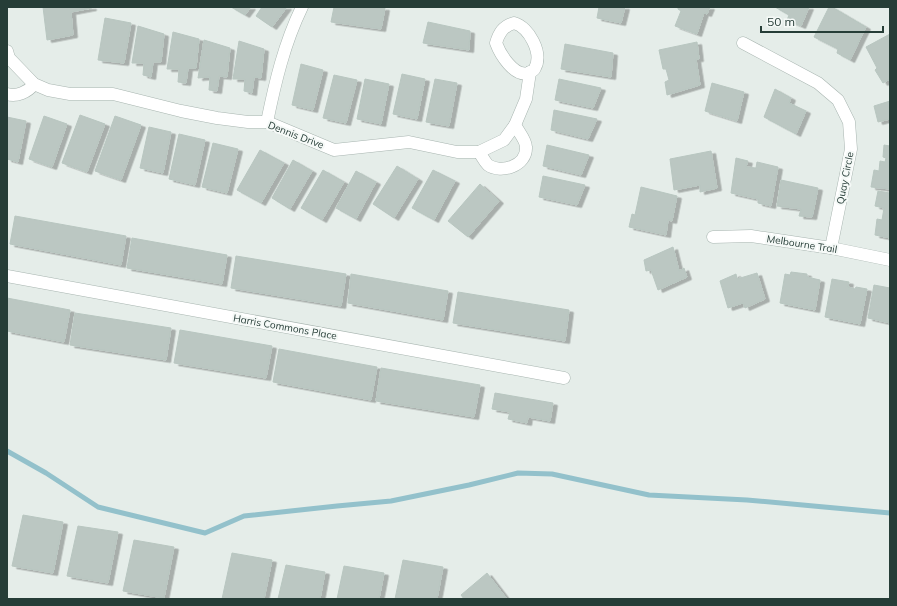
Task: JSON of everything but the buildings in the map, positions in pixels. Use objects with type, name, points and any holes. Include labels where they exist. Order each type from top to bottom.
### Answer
[{"type":"street","points":[[267,122],[276,79],[292,28],[302,7]]},
{"type":"street","name":"Quay Circle","points":[[743,43],[818,83],[838,100],[849,122],[851,149],[831,248]]},
{"type":"street","name":"Dennis Drive","points":[[8,56],[34,84],[48,90],[70,94],[113,94],[181,111],[217,118],[248,122],[267,122],[334,150],[409,142],[457,152],[479,152],[504,140],[515,125],[526,99],[530,72]]},
{"type":"street","points":[[7,94],[17,95],[26,92],[34,84]]},
{"type":"street","points":[[479,152],[488,165],[497,168],[505,169],[520,162],[526,149],[515,125]]},
{"type":"street","name":"Melbourne Trail","points":[[713,237],[751,236],[831,248],[890,260]]},
{"type":"street","name":"Harris Commons Place","points":[[7,276],[564,378]]},
{"type":"waterway","points":[[7,451],[46,473],[98,507],[205,533],[244,516],[391,501],[518,473],[552,474],[649,495],[747,500],[890,513]]}]
